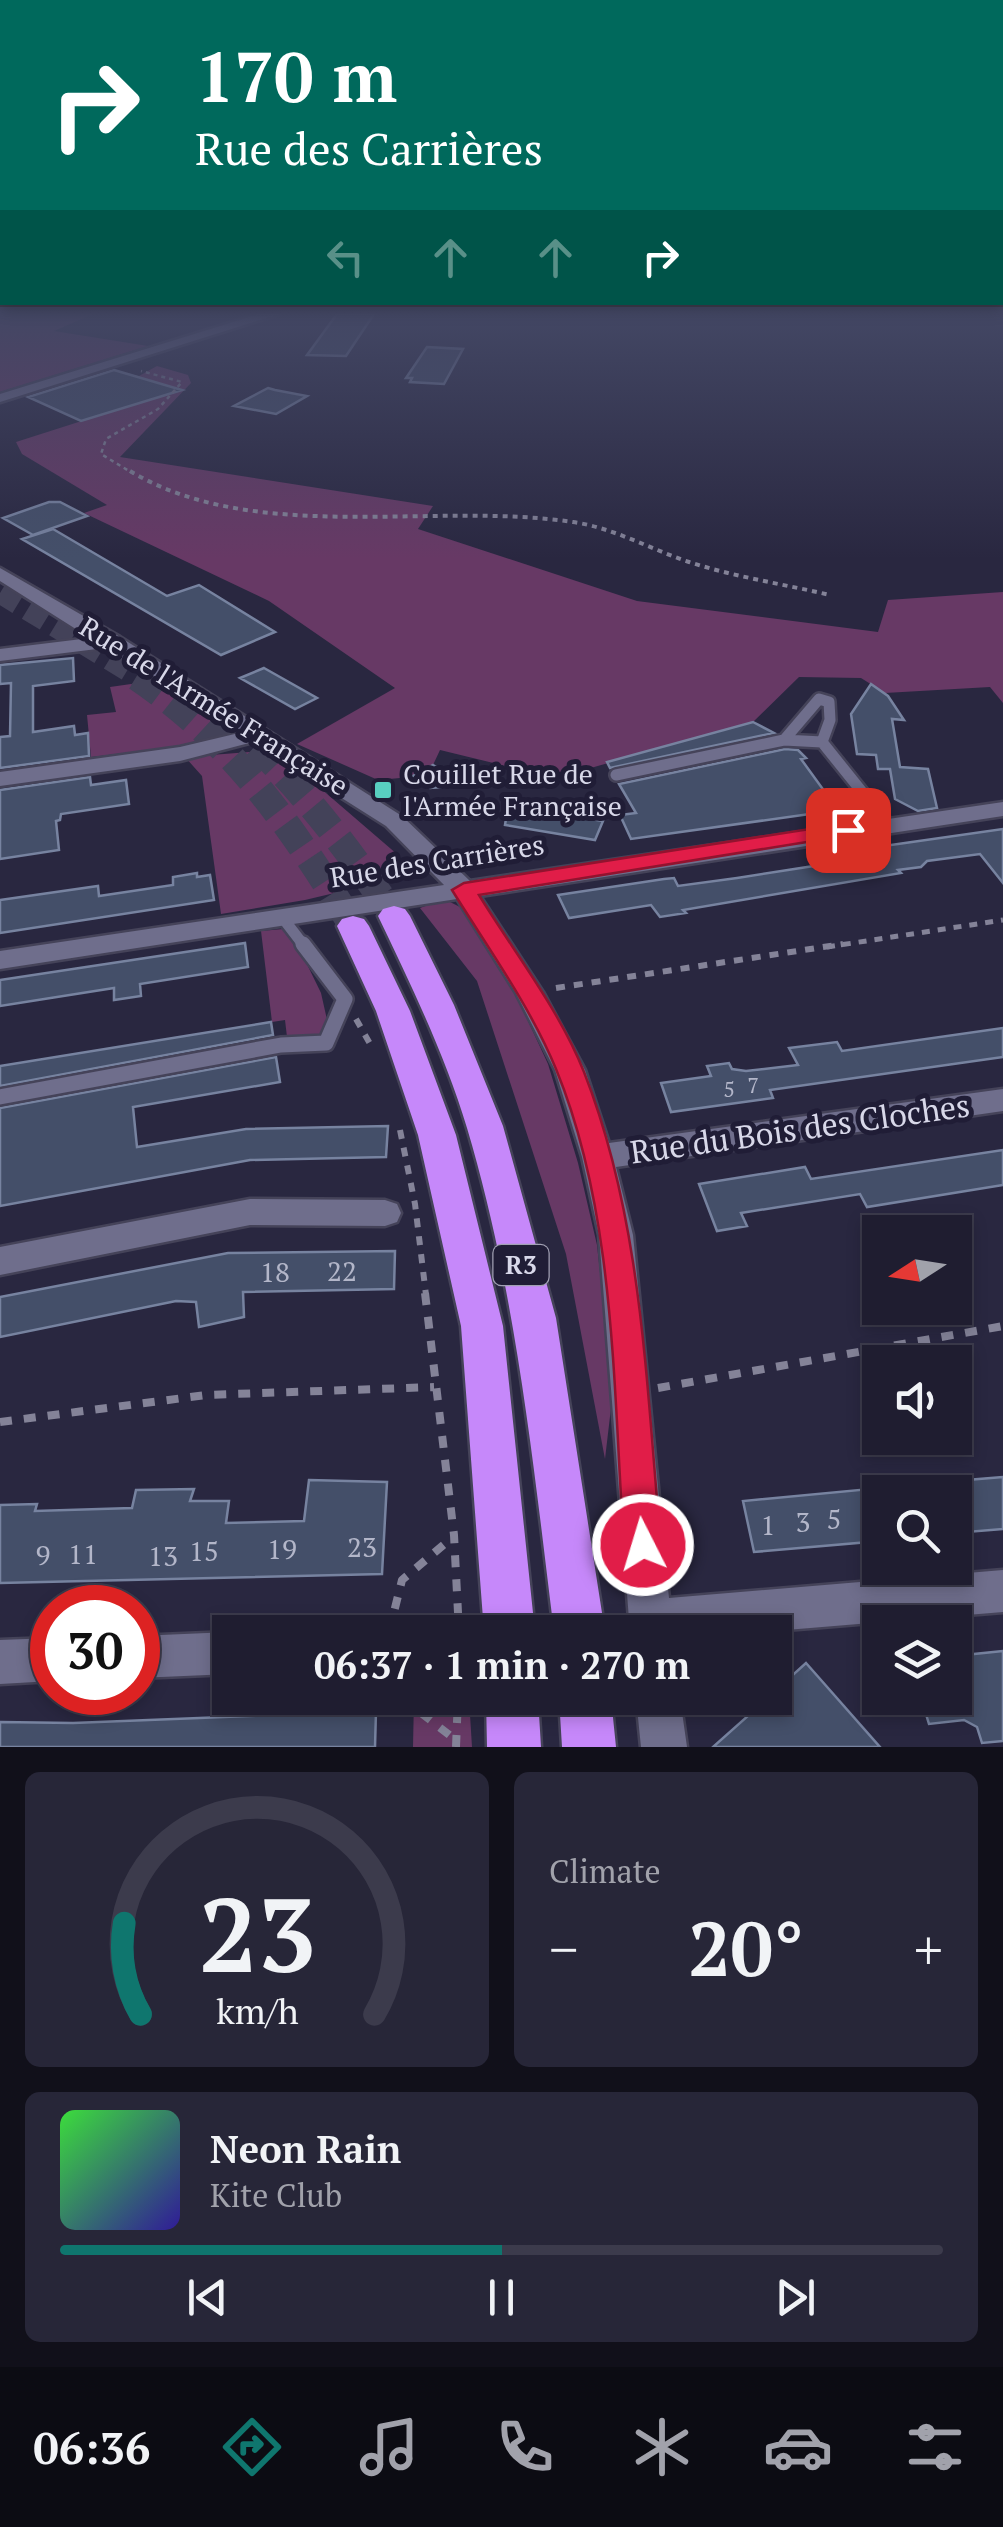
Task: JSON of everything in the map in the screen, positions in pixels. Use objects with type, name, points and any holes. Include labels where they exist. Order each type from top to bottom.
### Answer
[{"type":"highway","name":"R3","points":[[394,916],[437,1005],[485,1126],[535,1318],[578,1615]]},
{"type":"highway","name":"R3","points":[[352,926],[393,1011],[436,1135],[482,1326],[508,1615]]},
{"type":"highway","points":[[513,1715],[514,1747]]},
{"type":"highway","points":[[586,1715],[589,1747]]},
{"type":"street","name":"Rue de l'Armée Française","points":[[0,573],[394,820],[464,890],[529,992],[570,1070],[598,1157],[616,1236],[649,1615]]},
{"type":"street","points":[[0,654],[112,641]]},
{"type":"street","points":[[0,779],[180,754],[259,734]]},
{"type":"street","name":"Rue des Carrières","points":[[0,960],[1003,808]]},
{"type":"street","name":"Rue du Bois des Cloches","points":[[598,1157],[1003,1100]]},
{"type":"street","points":[[0,1261],[250,1212],[386,1213]]},
{"type":"street","points":[[768,1615],[1003,1591]]},
{"type":"street","points":[[160,1656],[212,1654]]},
{"type":"street","points":[[0,1662],[30,1661]]},
{"type":"street","points":[[660,1715],[664,1747]]},
{"type":"lane","points":[[784,740],[819,698],[829,702],[830,720],[822,742]]},
{"type":"lane","points":[[616,775],[784,740],[822,742],[887,824]]},
{"type":"lane","points":[[0,1097],[281,1045],[326,1043],[345,999],[282,918]]},
{"type":"path","points":[[174,396],[149,418],[106,439],[101,454],[155,487],[263,509],[357,515],[527,515],[580,522],[689,562],[830,595]]},
{"type":"path","points":[[529,992],[1003,920]]},
{"type":"path","points":[[345,999],[380,1062]]},
{"type":"path","points":[[396,1113],[415,1204],[454,1536],[458,1615]]},
{"type":"path","points":[[630,1392],[1003,1326]]},
{"type":"path","points":[[0,1422],[206,1395],[434,1387]]},
{"type":"path","points":[[393,1615],[402,1580],[454,1536]]},
{"type":"path","points":[[422,1715],[456,1744]]},
{"type":"path","points":[[456,1744],[457,1715]]},
{"type":"shaded area","points":[[161,396],[179,396],[120,457],[433,506],[418,529],[637,601],[878,632],[888,600],[1003,592],[1003,703],[990,687],[885,693],[861,678],[799,677],[753,722],[573,773],[518,769],[440,750],[433,765],[411,777],[378,780],[297,744],[395,688],[269,601],[84,513],[107,505],[22,454],[16,442]]},
{"type":"shaded area","points":[[139,673],[196,707],[224,733],[176,747],[91,757],[87,715],[116,712],[110,687],[138,683]]},
{"type":"shaded area","points":[[276,750],[398,855],[402,877],[305,900],[221,914],[202,776],[185,757]]},
{"type":"shaded area","points":[[444,899],[460,907],[509,980],[548,1064],[578,1163],[597,1245],[613,1391],[605,1459],[566,1254],[477,981],[420,908]]},
{"type":"shaded area","points":[[283,929],[304,958],[321,993],[330,1033],[287,1037],[285,1020],[272,1022],[261,931]]},
{"type":"shaded area","points":[[414,1715],[470,1715],[472,1747],[413,1747]]},
{"type":"building","points":[[33,396],[164,396],[81,421],[28,397]]},
{"type":"building","points":[[254,396],[307,396],[276,414],[234,406]]},
{"type":"building","points":[[60,502],[87,516],[33,535],[3,518]]},
{"type":"building","points":[[53,529],[167,596],[199,585],[275,632],[221,655],[22,539]]},
{"type":"building","points":[[73,658],[74,681],[33,686],[33,732],[74,726],[75,735],[88,733],[89,756],[0,768],[0,737],[10,736],[11,683],[0,684],[0,665]]},
{"type":"building","points":[[264,668],[317,698],[295,709],[240,678]]},
{"type":"building","points":[[871,684],[888,696],[904,720],[892,719],[900,767],[928,769],[937,808],[918,811],[895,799],[890,769],[878,769],[876,755],[857,754],[851,714]]},
{"type":"building","points":[[753,722],[774,733],[610,768],[607,762]]},
{"type":"building","points":[[785,749],[798,750],[806,758],[801,759],[838,810],[631,839],[620,815],[636,813],[619,784]]},
{"type":"building","points":[[433,765],[467,785],[430,788],[411,777]]},
{"type":"building","points":[[90,777],[91,785],[126,780],[129,804],[61,814],[56,821],[59,850],[0,859],[0,790]]},
{"type":"building","points":[[508,806],[603,821],[595,840],[505,825]]},
{"type":"building","points":[[1003,829],[1003,883],[980,854],[927,861],[921,867],[898,870],[901,873],[660,917],[651,905],[569,918],[558,895],[674,878],[678,886],[737,878],[820,865],[814,856]]},
{"type":"building","points":[[197,873],[197,877],[210,875],[214,900],[0,933],[0,900],[98,886],[99,896],[173,885],[173,877]]},
{"type":"building","points":[[245,943],[248,967],[140,984],[141,996],[114,1000],[114,988],[0,1006],[0,980]]},
{"type":"building","points":[[271,1022],[273,1035],[0,1086],[0,1066]]},
{"type":"building","points":[[1003,1028],[1003,1057],[770,1090],[773,1098],[671,1112],[661,1083],[711,1076],[707,1066],[729,1063],[732,1069],[746,1071],[798,1065],[789,1048],[837,1042],[842,1051]]},
{"type":"building","points":[[276,1057],[280,1082],[133,1107],[137,1147],[246,1129],[388,1126],[386,1157],[250,1160],[0,1206],[0,1108]]},
{"type":"building","points":[[1003,1150],[1003,1185],[867,1207],[860,1194],[741,1213],[747,1226],[717,1231],[699,1184],[805,1167],[811,1179]]},
{"type":"building","points":[[395,1251],[394,1289],[243,1292],[244,1317],[199,1327],[196,1302],[176,1301],[0,1337],[0,1297],[228,1253]]},
{"type":"building","points":[[1003,1477],[1003,1529],[972,1532],[972,1480]]},
{"type":"building","points":[[309,1480],[387,1482],[382,1574],[0,1583],[0,1505],[37,1504],[35,1511],[132,1508],[136,1490],[194,1489],[190,1501],[229,1501],[226,1523],[304,1521]]},
{"type":"building","points":[[862,1490],[862,1543],[754,1552],[743,1501]]},
{"type":"building","points":[[1003,1651],[1003,1741],[982,1743],[977,1727],[964,1720],[929,1724],[926,1715],[972,1715],[972,1654]]},
{"type":"building","points":[[806,1663],[880,1747],[713,1747],[749,1715],[792,1715],[792,1676]]},
{"type":"building","points":[[376,1715],[375,1747],[0,1747],[0,1722]]},
{"type":"tunnel","points":[[0,593],[141,679]]},
{"type":"tunnel","points":[[137,677],[204,730],[233,759],[284,821],[353,926]]},
{"type":"tunnel","points":[[225,717],[273,762],[316,811],[394,916]]},
{"type":"place","name":"Couillet Rue de l'Armée Française","points":[[383,790]]},
{"type":"route","points":[[643,1545],[616,1236],[598,1157],[570,1070],[548,1026],[464,890],[848,830]]}]
